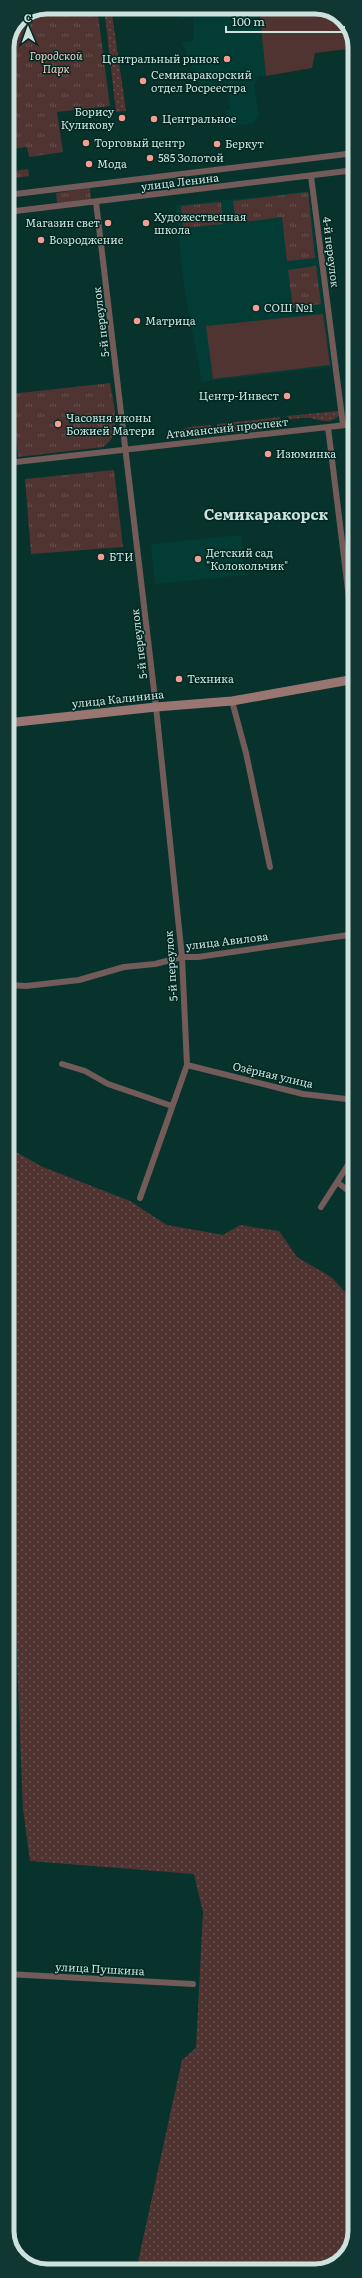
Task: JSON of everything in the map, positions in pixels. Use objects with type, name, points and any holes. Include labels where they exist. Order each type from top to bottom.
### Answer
[{"type":"main road","name":"улица Калинина","points":[[14,722],[156,707],[232,701],[348,680]]},
{"type":"street","points":[[14,194],[348,154]]},
{"type":"street","name":"улица Ленина","points":[[14,211],[348,171]]},
{"type":"street","name":"4-й переулок","points":[[311,176],[343,425]]},
{"type":"street","name":"5-й переулок","points":[[96,202],[156,707],[182,957],[187,1065],[140,1198]]},
{"type":"street","name":"Атаманский проспект","points":[[14,462],[348,425]]},
{"type":"street","points":[[328,427],[348,590]]},
{"type":"street","points":[[232,701],[246,753],[270,867]]},
{"type":"street","name":"улица Авилова","points":[[14,985],[26,986],[79,980],[124,967],[155,964],[182,957],[198,957],[348,935]]},
{"type":"street","points":[[62,1064],[85,1071],[108,1084],[172,1106]]},
{"type":"street","name":"Озёрная улица","points":[[187,1065],[303,1094],[348,1099]]},
{"type":"street","points":[[321,1208],[348,1165]]},
{"type":"street","points":[[337,1182],[348,1191]]},
{"type":"street","name":"улица Пушкина","points":[[14,1974],[193,1984]]},
{"type":"shaded area","name":"Центральный рынок","points":[[179,14],[260,14],[266,76],[259,76],[254,85],[259,115],[254,123],[228,128],[226,110],[230,110],[226,83],[204,86],[205,91],[202,92],[182,42],[194,41],[193,17],[180,18]]},
{"type":"shaded area","name":"СОШ №1","points":[[309,191],[332,367],[202,382],[183,281],[176,205]]},
{"type":"shaded area","name":"Детский сад \"Колокольчик\"","points":[[241,535],[245,575],[155,584],[151,544]]},
{"type":"green space","name":"Городской Парк","points":[[98,14],[110,106],[57,112],[63,152],[29,157],[27,147],[14,149],[14,47],[20,29],[29,20],[41,15]]},
{"type":"green space","points":[[105,14],[112,14],[126,111],[116,112]]},
{"type":"green space","points":[[260,14],[317,14],[337,22],[344,31],[348,43],[348,49],[315,53],[312,68],[266,76]]},
{"type":"green space","points":[[28,169],[29,176],[15,178],[14,171]]},
{"type":"green space","points":[[90,188],[91,199],[57,203],[56,193]]},
{"type":"green space","points":[[308,192],[315,258],[287,261],[282,217],[236,223],[233,201]]},
{"type":"green space","points":[[221,202],[223,224],[183,228],[181,206]]},
{"type":"green space","points":[[316,266],[321,304],[293,308],[288,270]]},
{"type":"green space","points":[[323,314],[330,365],[213,379],[206,326]]},
{"type":"green space","points":[[110,383],[116,418],[113,434],[103,447],[18,457],[14,421],[14,394]]},
{"type":"green space","points":[[339,411],[340,415],[329,421],[308,418],[290,419],[287,416]]},
{"type":"green space","points":[[280,417],[281,422],[262,430],[222,434],[217,429],[217,424]]},
{"type":"green space","points":[[211,425],[212,429],[204,436],[175,438],[175,432],[189,427]]},
{"type":"green space","points":[[114,470],[123,547],[31,554],[25,479]]},
{"type":"green space","points":[[14,1151],[43,1167],[130,1201],[167,1225],[223,1235],[240,1225],[279,1231],[297,1257],[331,1277],[348,1295],[348,2231],[344,2247],[335,2257],[329,2261],[319,2264],[138,2264],[182,2060],[196,2048],[203,1912],[194,1874],[30,1861],[23,1809],[14,1583]]},
{"type":"green space","points":[[28,2257],[58,2264],[45,2264]]},
{"type":"place","name":"Центральный рынок","points":[[227,59]]},
{"type":"place","name":"Семикаракорский отдел Росреестра","points":[[143,81]]},
{"type":"place","name":"Борису Куликову","points":[[122,118]]},
{"type":"place","name":"Центральное","points":[[154,119]]},
{"type":"place","name":"Торговый центр","points":[[86,143]]},
{"type":"place","name":"Беркут","points":[[217,144]]},
{"type":"place","name":"585 Золотой","points":[[150,158]]},
{"type":"place","name":"Мода","points":[[89,164]]},
{"type":"place","name":"Магазин свет","points":[[108,223]]},
{"type":"place","name":"Художественная школа","points":[[146,223]]},
{"type":"place","name":"Возроджение","points":[[41,240]]},
{"type":"place","name":"СОШ №1","points":[[256,308]]},
{"type":"place","name":"Матрица","points":[[137,321]]},
{"type":"place","name":"Центр-Инвест","points":[[287,396]]},
{"type":"place","name":"Часовня иконы Божией Матери","points":[[58,424]]},
{"type":"place","name":"Изюминка","points":[[268,454]]},
{"type":"place","name":"БТИ","points":[[101,557]]},
{"type":"place","name":"Детский сад \"Колокольчик\"","points":[[198,559]]},
{"type":"place","name":"Техника","points":[[179,679]]},
{"type":"district","name":"Семикаракорск","points":[[266,515]]}]
